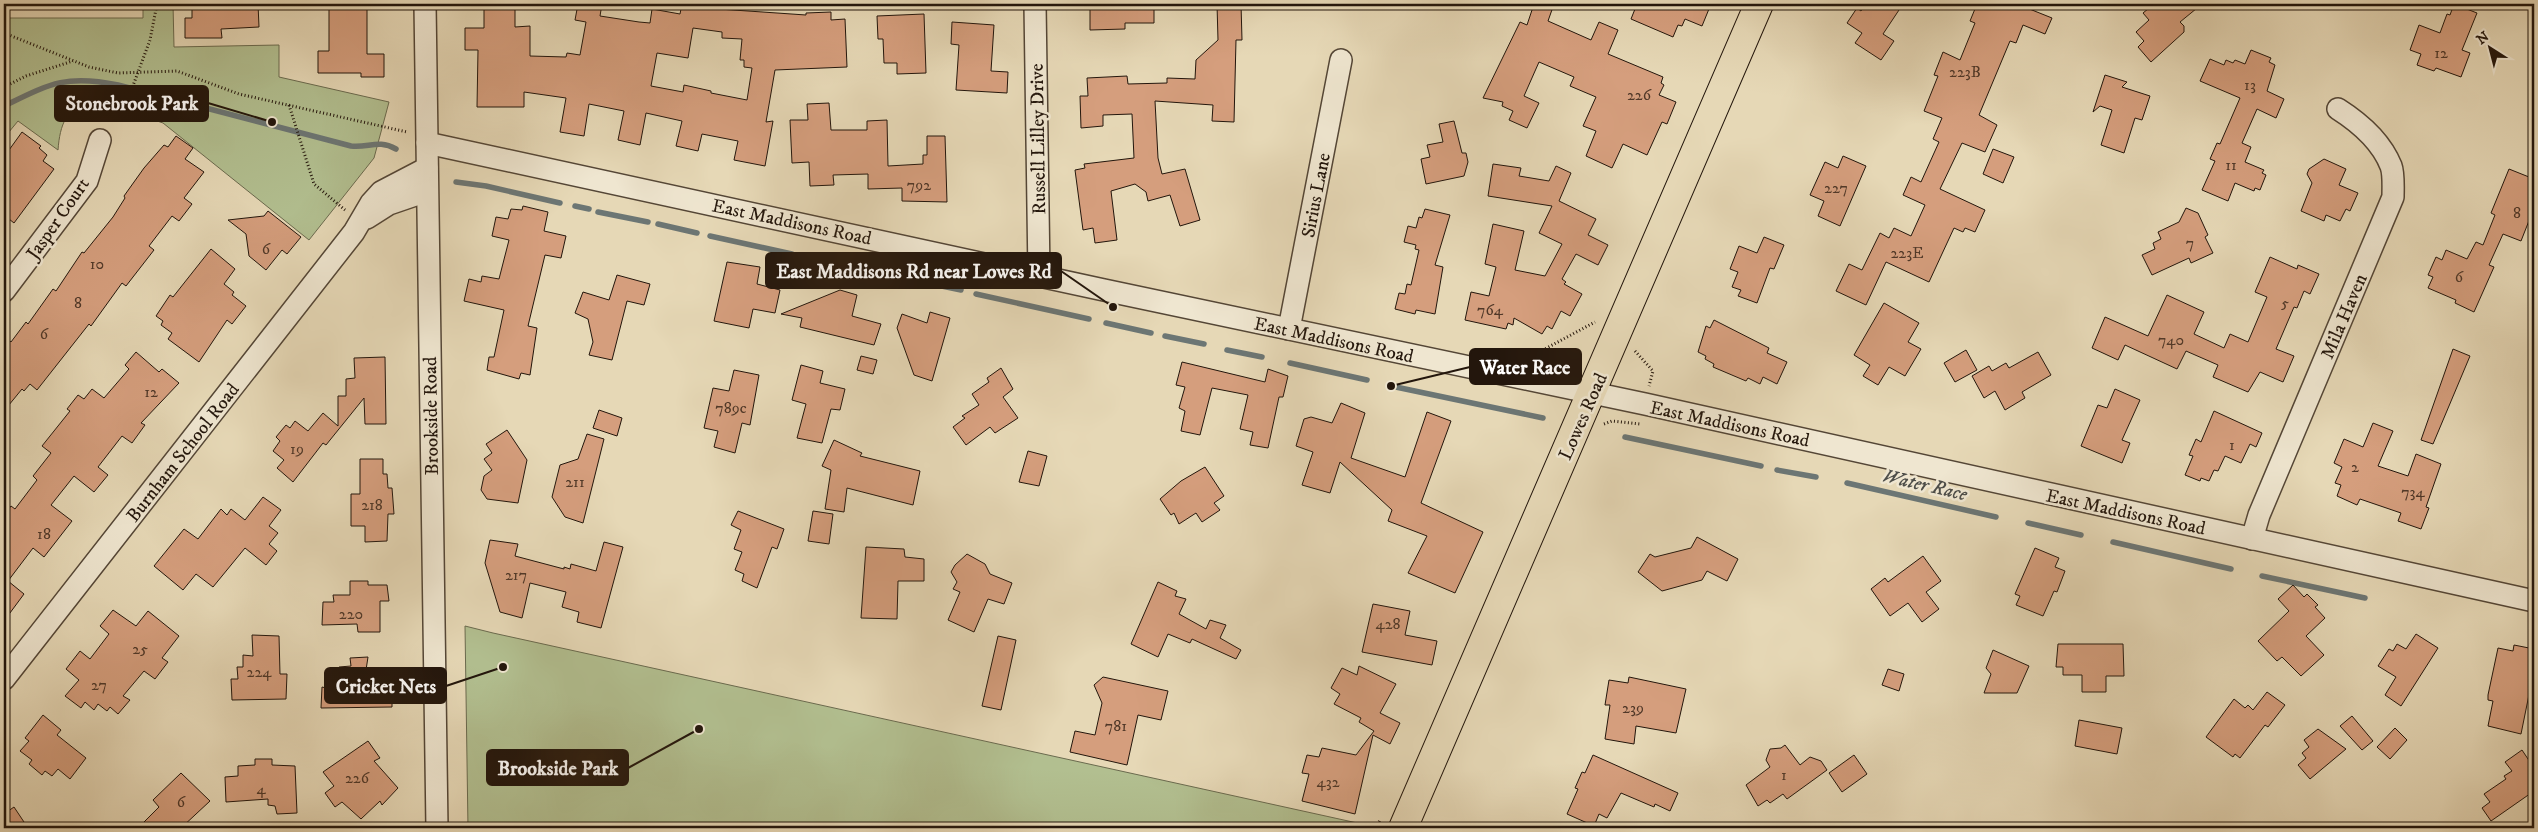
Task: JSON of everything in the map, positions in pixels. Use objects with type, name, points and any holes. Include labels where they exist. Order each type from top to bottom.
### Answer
[{"type":"main road","name":"Lowes Road","points":[[1403,828],[1759,4]]},
{"type":"street","name":"Brookside Road","points":[[425,4],[437,828]]},
{"type":"street","name":"Russell Lilley Drive","points":[[1034,4],[1039,275]]},
{"type":"street","name":"Sirius Lane","points":[[1289,329],[1341,60]]},
{"type":"street","name":"Mila Haven","points":[[2252,539],[2259,515],[2393,197],[2391,166],[2370,134],[2338,109]]},
{"type":"street","name":"Jasper Court","points":[[4,291],[87,182],[100,140]]},
{"type":"street","name":"East Maddisons Road","points":[[427,143],[1592,393],[2534,601]]},
{"type":"street","name":"Burnham School Road","points":[[4,679],[352,217],[371,203],[381,192],[427,168]]},
{"type":"street","name":"Burnham School Road","points":[[352,217],[427,191]]},
{"type":"path","points":[[124,110],[150,40],[157,4]]},
{"type":"path","points":[[4,33],[73,61],[103,70],[138,73],[177,71],[223,89],[408,132]]},
{"type":"path","points":[[4,87],[26,76],[73,61]]},
{"type":"path","points":[[288,104],[316,187],[352,217]]},
{"type":"path","points":[[1530,357],[1596,322]]},
{"type":"green space","points":[[143,4],[173,4],[174,47],[279,45],[279,77],[389,102],[374,158],[309,240],[163,123],[91,98],[82,102],[66,118],[60,132],[58,150],[18,121],[4,138],[4,18],[143,18]]},
{"type":"green space","points":[[465,626],[1371,826],[1370,828],[468,828]]},
{"type":"building","points":[[192,4],[258,4],[259,27],[221,29],[222,38],[185,38],[185,18],[192,18]]},
{"type":"building","points":[[329,4],[367,4],[367,54],[384,54],[384,77],[361,77],[361,73],[318,73],[318,51],[329,51]]},
{"type":"building","points":[[578,4],[602,4],[600,16],[650,23],[652,9],[680,14],[682,4],[705,4],[704,8],[806,15],[806,13],[831,12],[831,20],[845,19],[847,67],[775,70],[766,122],[773,121],[765,166],[734,160],[738,141],[702,134],[698,151],[676,146],[682,121],[646,113],[640,145],[618,140],[624,111],[589,104],[584,136],[560,132],[566,98],[524,92],[524,107],[477,107],[478,50],[465,50],[465,28],[484,28],[484,7],[515,6],[515,27],[530,26],[530,56],[566,57],[567,53],[580,55],[586,22],[575,20]],"holes":[[[693,28],[722,32],[722,38],[742,39],[740,60],[744,60],[744,67],[752,68],[747,100],[711,93],[711,91],[684,85],[683,92],[651,86],[657,53],[688,58]]]},
{"type":"building","points":[[1090,4],[1154,4],[1154,23],[1125,23],[1125,29],[1090,30]]},
{"type":"building","points":[[1217,4],[1241,4],[1242,40],[1236,40],[1234,122],[1212,121],[1213,105],[1155,101],[1158,158],[1162,174],[1185,169],[1200,220],[1180,226],[1170,195],[1148,201],[1146,192],[1135,184],[1111,191],[1117,240],[1095,243],[1093,228],[1083,230],[1075,170],[1085,168],[1084,164],[1134,158],[1132,114],[1103,115],[1103,126],[1081,128],[1080,96],[1088,96],[1087,78],[1127,76],[1128,84],[1167,83],[1167,78],[1195,79],[1196,60],[1218,40]]},
{"type":"building","points":[[1534,4],[1554,4],[1548,21],[1591,40],[1599,22],[1618,30],[1608,54],[1663,77],[1661,83],[1664,85],[1659,95],[1676,102],[1667,124],[1662,122],[1647,155],[1623,144],[1612,168],[1586,156],[1596,131],[1583,126],[1596,97],[1570,86],[1574,77],[1539,62],[1524,96],[1539,103],[1527,128],[1509,120],[1513,111],[1502,106],[1503,102],[1483,98],[1520,22],[1527,25]]},
{"type":"building","points":[[1637,4],[1711,4],[1702,26],[1685,19],[1682,26],[1678,25],[1673,37],[1631,19]]},
{"type":"building","points":[[1866,4],[1903,4],[1883,34],[1894,41],[1881,60],[1855,43],[1862,33],[1847,23],[1857,8],[1861,11]]},
{"type":"building","points":[[1977,4],[2017,4],[2052,18],[2045,34],[2023,25],[2016,43],[2010,41],[1979,115],[1997,125],[1985,152],[1962,143],[1940,189],[1985,210],[1975,232],[1965,228],[1963,232],[1954,228],[1929,282],[1886,262],[1866,305],[1836,291],[1849,264],[1862,270],[1880,233],[1889,238],[1894,228],[1911,236],[1925,205],[1903,195],[1911,177],[1921,182],[1939,142],[1933,139],[1942,118],[1924,111],[1938,76],[1934,75],[1943,52],[1960,60],[1975,23],[1970,21]]},
{"type":"building","points":[[2154,4],[2202,4],[2180,22],[2184,26],[2184,32],[2151,62],[2138,47],[2144,41],[2136,32],[2149,20],[2143,13]]},
{"type":"building","points":[[2454,4],[2477,13],[2462,50],[2470,53],[2461,77],[2436,68],[2434,71],[2417,65],[2421,54],[2410,50],[2419,25],[2440,33],[2447,14],[2450,15]]},
{"type":"building","points":[[924,14],[926,73],[897,74],[897,63],[884,63],[883,39],[878,39],[877,16]]},
{"type":"building","points":[[952,22],[994,25],[991,71],[1008,72],[1007,93],[956,90],[959,45],[951,44]]},
{"type":"building","points":[[2251,50],[2271,58],[2269,62],[2275,65],[2267,91],[2284,99],[2276,118],[2257,109],[2242,143],[2251,147],[2245,162],[2264,170],[2262,173],[2266,175],[2260,190],[2255,188],[2254,191],[2235,183],[2228,201],[2202,190],[2215,161],[2210,159],[2217,143],[2220,144],[2240,98],[2200,81],[2210,59],[2224,65],[2226,60],[2233,63],[2235,60],[2245,64]]},
{"type":"building","points":[[2105,75],[2127,82],[2122,87],[2150,96],[2142,120],[2135,118],[2124,153],[2101,145],[2112,110],[2100,106],[2093,112]]},
{"type":"building","points":[[829,103],[831,130],[867,130],[867,121],[887,120],[888,166],[923,164],[923,155],[927,155],[927,136],[945,136],[947,202],[902,201],[902,188],[868,189],[868,174],[833,175],[834,185],[810,186],[809,162],[792,163],[790,120],[808,120],[807,104]]},
{"type":"building","points":[[1454,121],[1462,153],[1466,153],[1468,162],[1464,176],[1426,184],[1421,159],[1430,157],[1427,145],[1443,142],[1439,124]]},
{"type":"building","points":[[22,132],[41,146],[39,148],[47,155],[43,161],[54,169],[14,223],[4,215],[4,157]]},
{"type":"building","points":[[176,136],[193,148],[185,159],[204,172],[184,198],[192,204],[179,221],[172,216],[149,246],[154,250],[126,286],[122,283],[91,326],[89,324],[37,390],[30,384],[24,391],[22,389],[4,411],[4,336],[11,342],[26,322],[28,324],[53,289],[56,291],[82,252],[84,253],[113,217],[125,198],[124,196],[144,168],[164,145],[168,147]]},
{"type":"building","points":[[1993,149],[2014,157],[2003,183],[1983,174]]},
{"type":"building","points":[[1843,156],[1866,166],[1840,226],[1818,216],[1824,201],[1810,195],[1825,162],[1838,168]]},
{"type":"building","points":[[2324,159],[2346,169],[2339,185],[2358,193],[2350,211],[2346,209],[2340,221],[2326,215],[2324,221],[2301,211],[2312,183],[2307,174],[2309,169]]},
{"type":"building","points":[[1493,164],[1521,168],[1519,176],[1549,181],[1556,166],[1571,173],[1559,201],[1596,219],[1588,235],[1608,245],[1598,265],[1576,254],[1562,279],[1566,282],[1564,284],[1582,294],[1570,316],[1561,311],[1552,329],[1547,326],[1542,334],[1514,318],[1513,325],[1508,323],[1506,329],[1465,320],[1471,292],[1489,296],[1496,267],[1485,264],[1493,224],[1524,231],[1515,270],[1545,276],[1562,244],[1539,233],[1552,206],[1488,196]]},
{"type":"building","points":[[2509,169],[2534,179],[2534,208],[2521,241],[2503,234],[2489,265],[2494,267],[2474,312],[2455,303],[2456,300],[2428,288],[2433,277],[2428,275],[2436,257],[2442,260],[2446,250],[2467,259],[2476,242],[2483,245],[2495,215],[2491,213]]},
{"type":"building","points":[[523,206],[548,212],[544,231],[566,236],[561,258],[545,255],[528,326],[537,328],[530,375],[521,373],[519,379],[487,370],[489,357],[494,357],[504,310],[464,301],[469,279],[481,282],[482,276],[499,279],[509,240],[492,236],[496,217],[508,219],[511,209],[522,210]]},
{"type":"building","points":[[2186,208],[2198,213],[2208,235],[2205,237],[2213,253],[2191,263],[2189,258],[2152,275],[2142,255],[2155,249],[2153,243],[2161,239],[2158,232],[2179,222]]},
{"type":"building","points":[[1425,209],[1450,215],[1435,265],[1443,267],[1435,314],[1416,310],[1415,314],[1395,309],[1399,293],[1405,294],[1407,284],[1411,285],[1419,250],[1415,249],[1416,245],[1404,242],[1408,226],[1416,228],[1419,217],[1422,218]]},
{"type":"building","points":[[268,211],[301,237],[287,254],[282,250],[266,270],[249,256],[246,234],[228,220],[264,216]]},
{"type":"building","points":[[1764,237],[1784,245],[1774,269],[1770,268],[1757,303],[1738,296],[1741,290],[1732,287],[1738,272],[1730,269],[1739,246],[1757,253]]},
{"type":"building","points":[[211,249],[235,269],[224,284],[234,292],[232,295],[246,306],[232,324],[227,320],[199,362],[168,339],[172,333],[161,325],[163,321],[156,316],[170,295],[173,297]]},
{"type":"building","points":[[2270,257],[2297,269],[2298,265],[2319,274],[2310,294],[2304,291],[2297,308],[2294,307],[2276,349],[2294,356],[2283,382],[2260,372],[2248,392],[2213,377],[2218,365],[2186,351],[2177,369],[2125,345],[2118,360],[2092,348],[2105,317],[2148,336],[2167,295],[2204,312],[2194,334],[2224,348],[2230,334],[2248,342],[2267,297],[2255,292]]},
{"type":"building","points":[[727,262],[760,267],[757,284],[780,290],[775,313],[753,309],[749,328],[714,321]]},
{"type":"building","points":[[617,275],[650,284],[644,305],[627,301],[612,360],[589,355],[593,342],[588,319],[575,313],[583,292],[609,300]]},
{"type":"building","points":[[840,290],[857,295],[852,316],[881,324],[874,345],[800,327],[802,318],[781,314]]},
{"type":"building","points":[[1884,303],[1919,323],[1908,342],[1921,349],[1905,376],[1889,367],[1878,385],[1863,376],[1870,365],[1854,355]]},
{"type":"building","points":[[930,312],[950,318],[932,381],[914,375],[897,328],[902,314],[927,323]]},
{"type":"building","points":[[1714,320],[1769,348],[1767,353],[1787,362],[1777,384],[1763,377],[1760,384],[1748,378],[1746,381],[1713,367],[1714,364],[1705,359],[1706,356],[1698,352],[1706,326],[1710,328]]},
{"type":"building","points":[[2453,349],[2470,356],[2433,444],[2421,440]]},
{"type":"building","points":[[1966,350],[1977,370],[1955,382],[1944,363]]},
{"type":"building","points":[[136,352],[159,372],[162,369],[179,383],[141,423],[145,425],[132,443],[122,436],[98,467],[108,475],[94,492],[74,476],[51,505],[72,521],[44,557],[33,548],[8,581],[24,594],[4,621],[4,515],[11,506],[15,509],[37,480],[33,476],[51,453],[42,446],[70,411],[67,409],[78,395],[84,399],[92,389],[104,398],[129,369],[125,365]]},
{"type":"building","points":[[2038,352],[2051,375],[2022,392],[2025,398],[2005,410],[1995,391],[1984,398],[1972,376],[1989,366],[1992,371],[2006,363],[2009,368]]},
{"type":"building","points":[[861,356],[877,360],[873,374],[857,370]]},
{"type":"building","points":[[385,357],[386,424],[365,424],[364,398],[326,445],[323,443],[293,482],[277,468],[284,460],[273,451],[280,441],[276,437],[286,425],[290,428],[295,421],[308,431],[323,413],[338,426],[338,396],[346,396],[346,379],[355,378],[354,358]]},
{"type":"building","points":[[1182,362],[1265,382],[1268,369],[1288,376],[1283,397],[1279,397],[1268,448],[1250,445],[1253,432],[1240,429],[1248,395],[1212,388],[1200,435],[1181,431],[1185,411],[1179,408],[1185,387],[1176,385]]},
{"type":"building","points":[[801,365],[823,371],[820,383],[845,389],[840,410],[831,409],[822,443],[797,438],[806,404],[792,400]]},
{"type":"building","points":[[1001,368],[1013,389],[1003,397],[1018,418],[995,433],[990,427],[966,445],[953,427],[965,418],[962,416],[979,405],[972,394],[989,382],[987,378]]},
{"type":"building","points":[[734,370],[759,375],[750,425],[742,423],[735,453],[714,447],[718,431],[704,428],[713,388],[729,391]]},
{"type":"building","points":[[2115,389],[2140,400],[2122,440],[2130,443],[2122,463],[2081,446],[2098,405],[2107,408]]},
{"type":"building","points":[[1341,403],[1365,413],[1351,458],[1405,477],[1427,412],[1451,421],[1421,503],[1483,532],[1455,593],[1408,573],[1427,536],[1388,521],[1392,510],[1340,462],[1330,493],[1302,485],[1313,452],[1296,446],[1304,419],[1311,417],[1332,423]]},
{"type":"building","points":[[599,410],[622,418],[617,436],[593,428]]},
{"type":"building","points":[[2214,411],[2262,433],[2256,447],[2250,444],[2241,463],[2225,456],[2218,471],[2214,470],[2209,481],[2201,478],[2200,481],[2185,475],[2193,456],[2189,455],[2196,439],[2201,442]]},
{"type":"building","points":[[2373,423],[2393,431],[2378,466],[2408,476],[2416,454],[2441,464],[2426,507],[2429,508],[2421,529],[2398,521],[2401,513],[2360,499],[2357,505],[2337,496],[2341,485],[2335,483],[2342,467],[2334,463],[2344,439],[2363,447]]},
{"type":"building","points":[[507,430],[527,460],[518,503],[487,499],[481,490],[484,476],[492,470],[484,459],[492,453],[486,444]]},
{"type":"building","points":[[587,434],[604,439],[583,523],[565,517],[552,497],[560,465],[578,459]]},
{"type":"building","points":[[834,440],[862,453],[860,456],[920,471],[913,505],[847,488],[844,512],[825,509],[831,470],[822,466]]},
{"type":"building","points":[[1028,451],[1047,456],[1039,486],[1019,482]]},
{"type":"building","points":[[360,459],[383,459],[383,474],[387,474],[388,488],[392,488],[394,514],[388,514],[387,541],[365,542],[365,526],[351,526],[351,494],[360,494]]},
{"type":"building","points":[[1205,467],[1224,496],[1214,503],[1220,510],[1202,522],[1196,513],[1179,524],[1174,513],[1171,515],[1160,499],[1181,481]]},
{"type":"building","points":[[263,497],[281,510],[269,526],[278,533],[269,544],[277,551],[266,565],[245,548],[213,587],[196,574],[183,590],[154,566],[184,529],[198,539],[221,509],[227,515],[231,509],[245,520]]},
{"type":"building","points":[[738,511],[784,529],[777,549],[772,547],[757,588],[742,581],[744,574],[735,570],[742,552],[734,549],[741,530],[731,525]]},
{"type":"building","points":[[813,511],[833,514],[829,544],[808,541]]},
{"type":"building","points":[[1697,537],[1738,559],[1727,581],[1707,571],[1702,580],[1662,591],[1638,572],[1650,554],[1655,557],[1691,548]]},
{"type":"building","points":[[490,540],[518,544],[515,556],[564,569],[564,567],[570,569],[571,564],[596,571],[604,542],[623,547],[601,628],[577,622],[579,612],[562,607],[566,592],[530,583],[522,618],[500,612],[485,563]]},
{"type":"building","points":[[866,547],[904,549],[905,557],[924,559],[924,581],[898,581],[897,619],[861,618]]},
{"type":"building","points":[[2035,548],[2059,558],[2055,567],[2065,571],[2057,592],[2054,591],[2043,616],[2016,605],[2020,596],[2015,594]]},
{"type":"building","points":[[967,554],[985,564],[990,574],[1012,583],[1004,604],[988,599],[974,632],[948,620],[960,592],[953,589],[957,582],[951,572],[955,565]]},
{"type":"building","points":[[1923,556],[1941,581],[1926,592],[1939,609],[1922,622],[1908,603],[1890,616],[1871,589],[1885,578],[1888,582]]},
{"type":"building","points":[[350,581],[368,581],[368,585],[387,585],[389,601],[380,601],[380,632],[358,632],[357,624],[322,625],[323,602],[334,602],[333,595],[350,595]]},
{"type":"building","points":[[1158,582],[1177,591],[1175,596],[1186,599],[1179,614],[1206,629],[1210,620],[1226,625],[1220,638],[1241,650],[1236,659],[1192,639],[1190,643],[1168,634],[1158,657],[1131,644]]},
{"type":"building","points":[[2293,585],[2304,597],[2307,594],[2318,605],[2315,607],[2325,618],[2306,636],[2324,655],[2301,676],[2282,657],[2277,661],[2258,641],[2289,611],[2278,599]]},
{"type":"building","points":[[1373,604],[1410,611],[1405,635],[1437,641],[1432,665],[1362,652]]},
{"type":"building","points":[[113,610],[136,626],[148,611],[179,636],[162,658],[168,662],[155,679],[144,671],[123,696],[130,700],[118,714],[110,707],[107,711],[98,704],[94,710],[85,702],[81,708],[65,696],[79,680],[66,669],[80,651],[90,659],[109,634],[100,626]]},
{"type":"building","points":[[2416,634],[2438,648],[2401,706],[2385,695],[2396,677],[2378,666],[2389,649],[2393,651],[2397,644],[2406,649]]},
{"type":"building","points":[[252,635],[279,636],[280,674],[287,674],[286,699],[232,700],[231,679],[238,679],[237,667],[243,667],[243,655],[253,656]]},
{"type":"building","points":[[998,636],[1016,640],[1001,710],[982,706]]},
{"type":"building","points":[[2058,644],[2123,644],[2124,676],[2106,676],[2106,692],[2082,692],[2082,675],[2063,675],[2063,667],[2056,667]]},
{"type":"building","points":[[2514,645],[2534,649],[2534,670],[2521,734],[2488,726],[2493,701],[2488,700],[2488,695],[2498,648],[2513,651]]},
{"type":"building","points":[[1993,650],[2029,666],[2017,693],[1984,693],[1991,674],[1986,668]]},
{"type":"building","points":[[368,657],[366,670],[371,670],[372,685],[392,685],[392,707],[321,708],[322,687],[326,688],[325,676],[339,675],[339,667],[351,666],[350,658]]},
{"type":"building","points":[[1359,666],[1396,684],[1380,713],[1400,723],[1390,744],[1373,735],[1355,814],[1302,801],[1309,774],[1302,773],[1307,755],[1319,757],[1322,748],[1356,755],[1374,731],[1359,722],[1361,718],[1334,704],[1340,694],[1331,688],[1342,668],[1357,675]]},
{"type":"building","points":[[1888,669],[1904,674],[1899,691],[1882,685]]},
{"type":"building","points":[[1103,677],[1168,691],[1161,720],[1138,715],[1127,765],[1070,752],[1075,731],[1095,735],[1102,703],[1094,685]]},
{"type":"building","points":[[1629,677],[1686,689],[1676,733],[1636,726],[1634,744],[1605,739],[1610,705],[1605,705],[1609,680],[1628,683]]},
{"type":"building","points":[[2267,692],[2285,705],[2268,727],[2265,725],[2240,758],[2235,754],[2233,757],[2206,737],[2234,699],[2245,708],[2248,705],[2253,710]]},
{"type":"building","points":[[43,715],[61,730],[57,735],[86,758],[70,779],[58,769],[52,776],[45,771],[42,775],[29,764],[32,760],[20,751],[29,741],[25,738]]},
{"type":"building","points":[[2352,716],[2373,741],[2362,750],[2340,726]]},
{"type":"building","points":[[2079,720],[2122,728],[2117,754],[2075,746]]},
{"type":"building","points":[[2395,728],[2407,740],[2390,759],[2377,747]]},
{"type":"building","points":[[2318,729],[2346,749],[2310,779],[2298,765],[2306,758],[2302,753],[2309,747],[2304,740]]},
{"type":"building","points":[[368,741],[380,758],[374,761],[398,788],[382,805],[380,801],[361,819],[342,802],[335,807],[325,793],[334,786],[323,772]]},
{"type":"building","points":[[1785,745],[1800,765],[1810,757],[1821,761],[1827,770],[1787,799],[1783,794],[1770,803],[1767,800],[1758,806],[1746,785],[1770,767],[1766,760],[1770,749],[1781,748]]},
{"type":"building","points":[[2522,750],[2534,768],[2534,791],[2491,821],[2482,808],[2490,802],[2484,794],[2506,779],[2504,776],[2512,771],[2505,762]]},
{"type":"building","points":[[1593,755],[1678,793],[1670,811],[1655,804],[1654,807],[1621,793],[1607,818],[1599,814],[1594,826],[1567,814],[1578,789],[1575,788],[1582,772],[1585,773]]},
{"type":"building","points":[[1854,755],[1867,774],[1842,792],[1829,773]]},
{"type":"building","points":[[255,759],[272,759],[272,765],[295,766],[297,813],[277,814],[275,806],[268,805],[268,799],[226,802],[225,777],[238,776],[238,766],[255,765]]},
{"type":"building","points":[[181,773],[210,801],[181,828],[138,828],[159,807],[153,800]]},
{"type":"building","points":[[14,807],[28,828],[4,828],[4,814]]},
{"type":"waterway","name":"Water Race","points":[[4,106],[33,92],[58,83],[71,81],[100,82],[118,85],[351,146],[379,144],[396,149]]},
{"type":"waterway","name":"Water Race","points":[[456,182],[486,186],[560,203]]},
{"type":"waterway","name":"Water Race","points":[[575,206],[589,209]]},
{"type":"waterway","name":"Water Race","points":[[598,212],[648,222]]},
{"type":"waterway","name":"Water Race","points":[[658,224],[697,233]]},
{"type":"waterway","name":"Water Race","points":[[710,236],[792,254]]},
{"type":"waterway","name":"Water Race","points":[[805,256],[865,270]]},
{"type":"waterway","name":"Water Race","points":[[879,273],[961,290]]},
{"type":"waterway","name":"Water Race","points":[[976,294],[1089,319]]},
{"type":"waterway","name":"Water Race","points":[[1106,323],[1151,333]]},
{"type":"waterway","name":"Water Race","points":[[1165,336],[1204,344]]},
{"type":"waterway","name":"Water Race","points":[[1227,350],[1262,357]]},
{"type":"waterway","name":"Water Race","points":[[1290,363],[1367,380]]},
{"type":"waterway","name":"Water Race","points":[[1391,386],[1543,418]]},
{"type":"waterway","name":"Water Race","points":[[1625,437],[1761,466]]},
{"type":"waterway","name":"Water Race","points":[[1777,470],[1816,477]]},
{"type":"waterway","name":"Water Race","points":[[1847,483],[1996,517]]},
{"type":"waterway","name":"Water Race","points":[[2028,523],[2081,535]]},
{"type":"waterway","name":"Water Race","points":[[2113,542],[2231,569]]},
{"type":"waterway","name":"Water Race","points":[[2262,576],[2365,598]]},
{"type":"place","name":"Stonebrook Park","points":[[272,122]]},
{"type":"place","name":"East Maddisons Rd near Lowes Rd","points":[[1113,307]]},
{"type":"place","name":"Water Race","points":[[1391,386]]},
{"type":"place","name":"Cricket Nets","points":[[503,667]]},
{"type":"place","name":"Brookside Park","points":[[699,729]]}]
